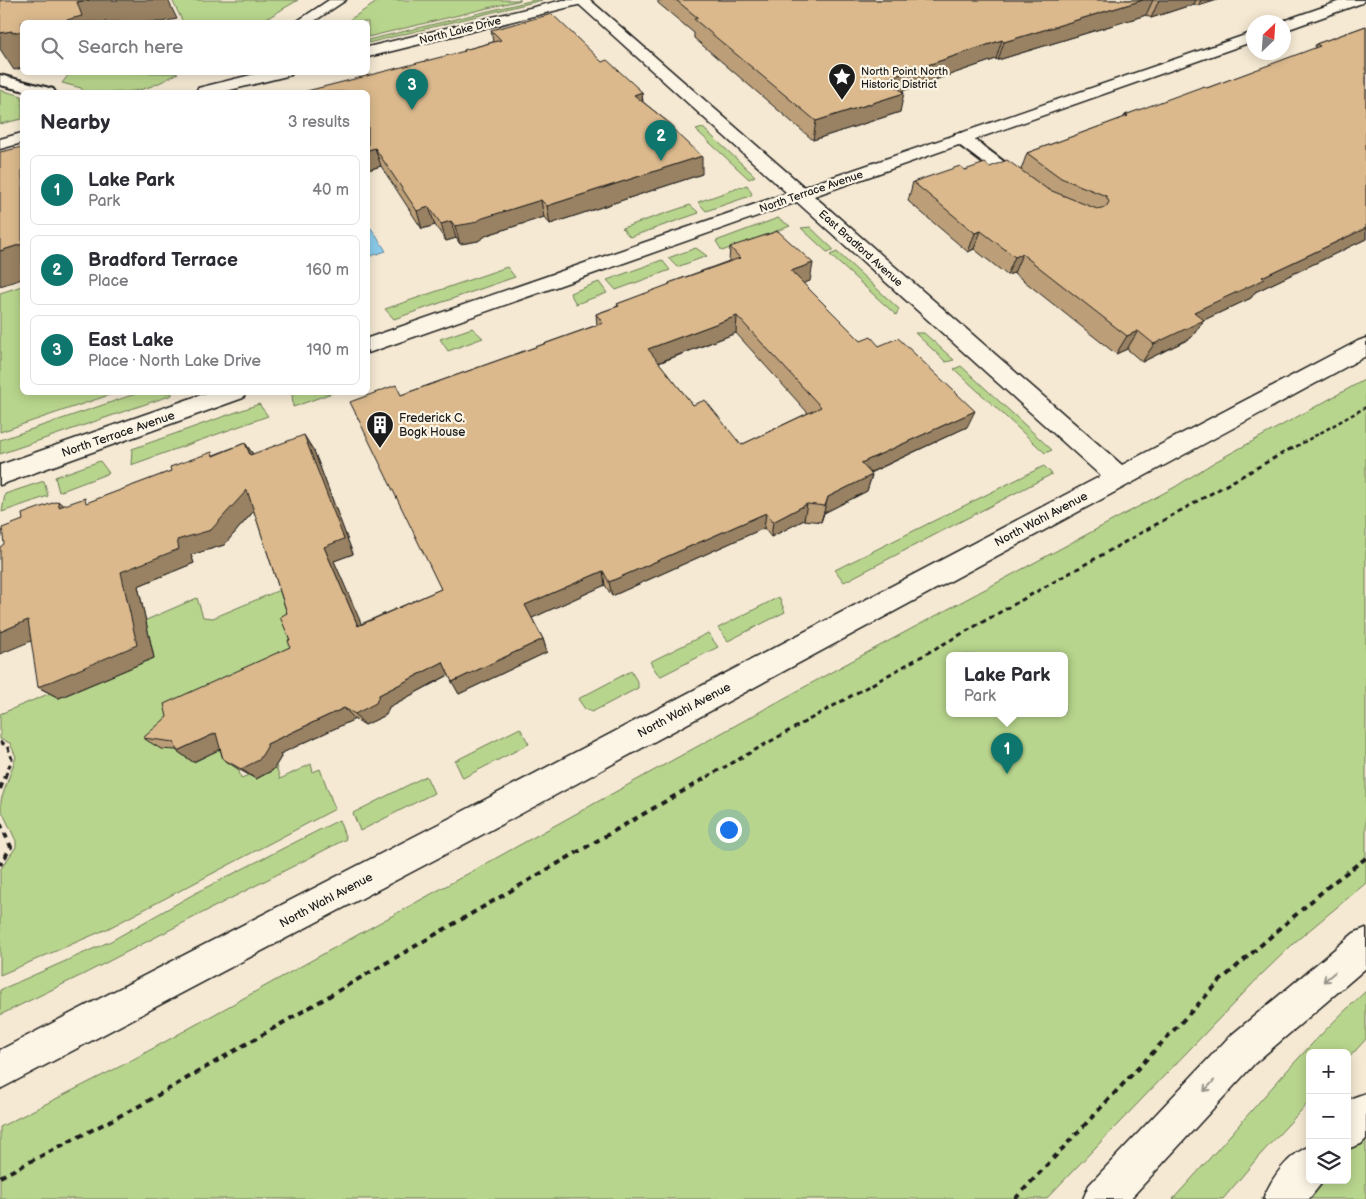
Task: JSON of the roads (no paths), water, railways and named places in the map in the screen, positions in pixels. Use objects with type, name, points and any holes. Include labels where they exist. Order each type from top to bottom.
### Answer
[{"type":"street","points":[[307,20],[339,0]]},
{"type":"street","name":"North Lake Drive","points":[[370,52],[581,0]]},
{"type":"street","name":"East Bradford Avenue","points":[[581,0],[1119,477]]},
{"type":"street","points":[[1291,24],[1357,0]]},
{"type":"street","name":"North Terrace Avenue","points":[[370,345],[1246,39]]},
{"type":"street","points":[[211,90],[264,75]]},
{"type":"street","points":[[0,144],[20,139]]},
{"type":"street","name":"North Wahl Avenue","points":[[0,1070],[474,822],[1366,346]]},
{"type":"street","name":"North Terrace Avenue","points":[[0,475],[227,395]]},
{"type":"street","points":[[1104,1199],[1242,1050],[1366,945]]},
{"type":"street","points":[[1351,1126],[1366,1112]]},
{"type":"street","points":[[1283,1199],[1306,1171]]},
{"type":"lane","points":[[0,80],[39,90]]},
{"type":"lane","points":[[962,138],[1039,197]]},
{"type":"water","points":[[370,228],[386,251],[370,256]]},
{"type":"place","name":"North Point North Historic District","points":[[842,101]]},
{"type":"place","name":"East Lake","points":[[412,110]]},
{"type":"place","name":"Bradford Terrace","points":[[661,161]]},
{"type":"place","name":"Frederick C. Bogk House","points":[[380,449]]},
{"type":"place","name":"Lake Park","points":[[1007,774]]}]
